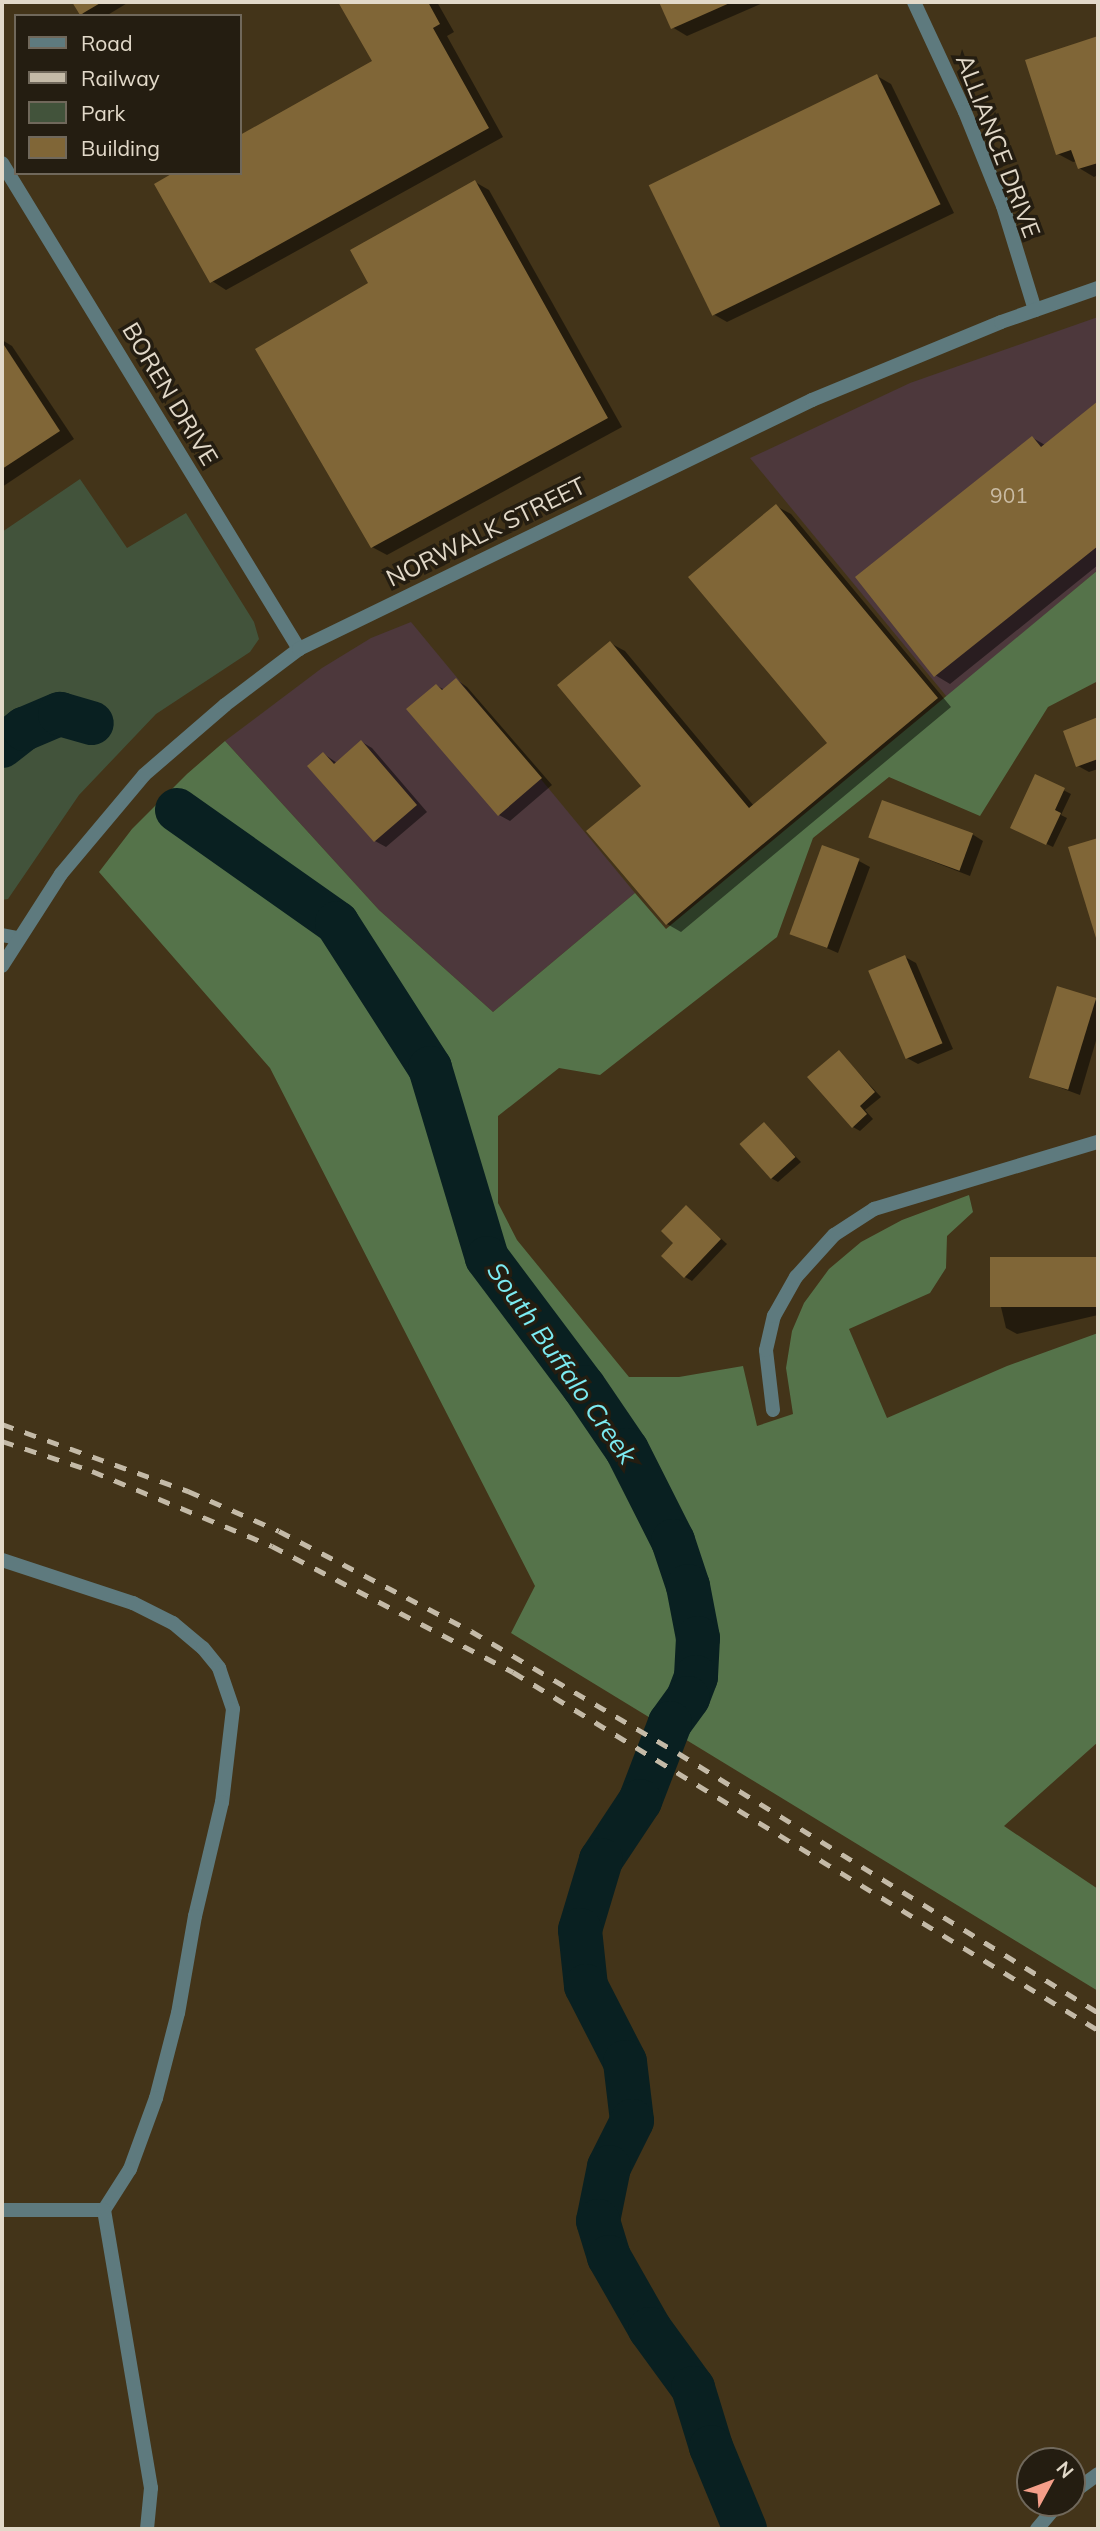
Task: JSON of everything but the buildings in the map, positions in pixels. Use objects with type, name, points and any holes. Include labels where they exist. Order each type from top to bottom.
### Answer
[{"type":"street","name":"ALLIANCE DRIVE","points":[[914,2],[965,112],[1003,206],[1035,310]]},
{"type":"street","name":"BOREN DRIVE","points":[[2,163],[299,649]]},
{"type":"street","name":"NORWALK STREET","points":[[2,966],[61,874],[144,775],[225,705],[299,649],[811,400],[1035,310],[1098,288]]},
{"type":"street","points":[[2,935],[18,938]]},
{"type":"street","points":[[773,1410],[766,1350],[774,1316],[796,1277],[834,1235],[874,1209],[1098,1142]]},
{"type":"street","points":[[2,1560],[133,1603],[173,1623],[203,1648],[219,1668],[233,1709],[222,1802],[195,1916],[178,2013],[156,2098],[130,2169],[104,2210],[151,2488],[148,2529]]},
{"type":"street","points":[[2,2210],[104,2210]]},
{"type":"shaded area","points":[[1098,317],[1098,570],[947,697],[750,458],[910,383]]},
{"type":"shaded area","points":[[411,622],[635,893],[493,1012],[379,910],[225,741],[322,668],[371,638]]},
{"type":"green space","points":[[80,479],[127,548],[186,513],[254,622],[259,639],[250,652],[156,714],[79,795],[8,899],[2,900],[2,532]]},
{"type":"green space","points":[[1098,570],[1098,681],[1048,707],[980,816],[889,777],[813,838],[777,937],[600,1075],[559,1068],[498,1116],[498,1203],[517,1240],[629,1377],[679,1377],[743,1366],[757,1426],[793,1414],[786,1368],[792,1331],[804,1303],[829,1269],[861,1242],[902,1220],[969,1195],[973,1212],[947,1236],[946,1268],[930,1293],[849,1329],[887,1418],[1007,1366],[1098,1333],[1098,1742],[1004,1826],[1098,1889],[1098,1991],[511,1633],[535,1586],[270,1068],[99,872],[132,829],[187,774],[225,741],[379,910],[493,1012],[635,893],[666,929]]},
{"type":"waterway","name":"South Buffalo Creek","points":[[2,746],[24,729],[60,714],[92,723]]},
{"type":"waterway","name":"South Buffalo Creek","points":[[177,810],[337,923],[430,1068],[487,1258],[584,1387],[627,1450],[673,1541],[688,1586],[698,1638],[696,1677],[688,1698],[670,1723],[640,1801],[601,1860],[580,1930],[586,1986],[625,2062],[632,2121],[609,2167],[598,2221],[609,2257],[650,2329],[693,2388],[711,2447],[745,2529]]},
{"type":"railway","points":[[2,1424],[188,1491],[279,1531],[471,1631],[678,1753],[1098,2012]]},
{"type":"railway","points":[[2,1441],[92,1471],[272,1546],[513,1672],[1098,2030]]}]
